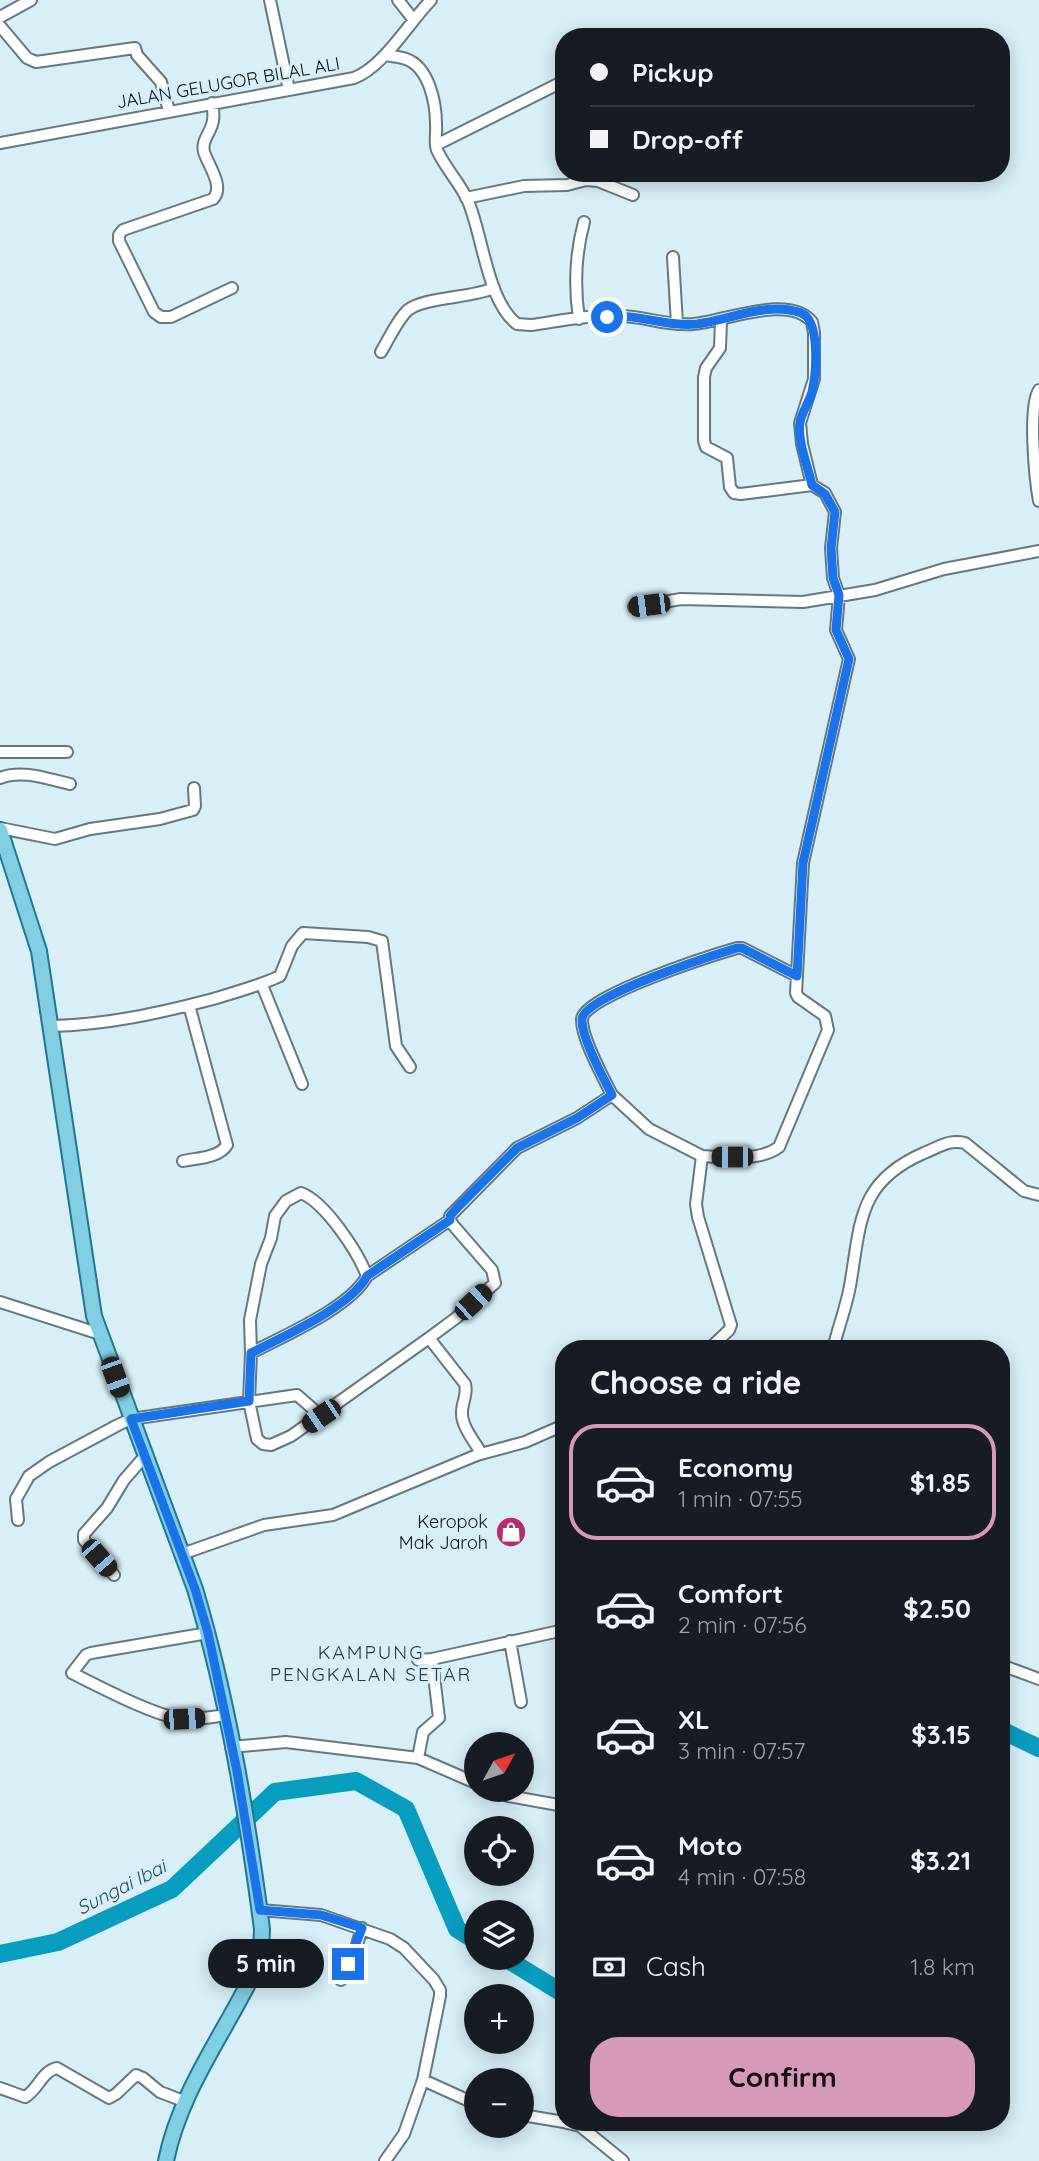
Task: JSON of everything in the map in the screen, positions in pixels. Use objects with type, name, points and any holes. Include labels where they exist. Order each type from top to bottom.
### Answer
[{"type":"main road","points":[[0,829],[38,951],[92,1306],[208,1633],[237,1771],[260,1910],[262,1942],[257,1966],[209,2053],[186,2102],[169,2144],[166,2161]]},
{"type":"street","points":[[0,17],[31,0]]},
{"type":"street","points":[[270,0],[289,87]]},
{"type":"street","name":"JALAN GELUGOR BILAL ALI","points":[[0,143],[168,108],[354,78],[369,71],[385,55],[406,11],[431,0]]},
{"type":"street","points":[[0,26],[27,58],[36,62],[135,48],[137,55],[161,82],[168,108]]},
{"type":"street","points":[[385,55],[406,59],[421,70],[433,100],[436,145],[466,198],[494,288],[504,310],[517,324],[531,325],[618,316],[677,324],[721,321],[760,310],[800,312],[812,322],[814,379],[800,423],[802,444],[812,485],[825,494],[835,512],[831,565],[839,595],[836,630],[849,659],[803,863],[797,976],[796,993],[798,998],[825,1016],[828,1030],[785,1135],[779,1147],[769,1153],[758,1156],[702,1156],[649,1129],[612,1095],[590,1048],[582,1019],[586,1009],[686,963],[737,948],[742,948],[797,976]]},
{"type":"street","points":[[436,145],[555,86]]},
{"type":"street","points":[[212,103],[214,120],[204,142],[204,150],[218,195],[123,230],[119,241],[154,312],[161,317],[171,317],[232,288]]},
{"type":"street","points":[[466,198],[524,186],[567,185],[578,182]]},
{"type":"street","points":[[600,182],[633,195]]},
{"type":"street","points":[[579,319],[575,292],[576,255],[584,222]]},
{"type":"street","points":[[673,257],[677,324]]},
{"type":"street","points":[[381,352],[410,309],[422,303],[477,294],[494,288]]},
{"type":"street","points":[[721,321],[720,348],[706,368],[704,377],[706,447],[726,458],[730,487],[734,493],[812,485]]},
{"type":"street","points":[[1039,390],[1035,396],[1034,435],[1039,501]]},
{"type":"street","points":[[634,607],[681,599],[803,602],[875,590],[944,569],[1039,551]]},
{"type":"street","points":[[0,752],[67,752]]},
{"type":"street","points":[[0,778],[10,774],[34,776],[70,784]]},
{"type":"street","points":[[0,829],[55,839],[90,829],[173,816],[193,810],[194,788]]},
{"type":"street","points":[[51,1026],[97,1024],[189,1005],[262,985],[280,976],[292,946],[303,933],[377,938],[382,941],[396,1046],[411,1067]]},
{"type":"street","points":[[262,985],[302,1084]]},
{"type":"street","points":[[183,1161],[215,1154],[223,1151],[227,1145],[189,1005]]},
{"type":"street","points":[[251,1353],[328,1312],[363,1283],[367,1276],[450,1220],[457,1208],[517,1148],[577,1118],[612,1095]]},
{"type":"street","points":[[835,1340],[850,1285],[860,1226],[876,1187],[892,1169],[954,1140],[965,1143],[1024,1191],[1039,1195]]},
{"type":"street","points":[[702,1156],[696,1204],[698,1217],[705,1248],[730,1318],[729,1330],[718,1340]]},
{"type":"street","points":[[367,1276],[344,1237],[309,1196],[301,1193],[286,1201],[275,1216],[250,1320],[249,1401],[257,1439],[263,1444],[271,1445],[282,1441],[321,1416],[456,1318],[495,1283],[492,1270],[450,1220]]},
{"type":"street","points":[[0,1302],[100,1334]]},
{"type":"street","points":[[429,1338],[465,1384],[467,1391],[462,1412],[467,1429],[481,1453]]},
{"type":"street","points":[[18,1520],[16,1499],[29,1476],[66,1451],[131,1419],[297,1395],[321,1416]]},
{"type":"street","points":[[182,1554],[275,1522],[332,1516],[481,1453],[524,1442],[555,1429]]},
{"type":"street","points":[[114,1575],[84,1540],[84,1534],[107,1508],[124,1480],[144,1457]]},
{"type":"street","points":[[418,1660],[555,1632]]},
{"type":"street","points":[[208,1633],[91,1653],[86,1655],[72,1673],[174,1717],[192,1719],[226,1715]]},
{"type":"street","points":[[510,1642],[520,1702]]},
{"type":"street","points":[[418,1758],[423,1732],[439,1718],[432,1659]]},
{"type":"street","points":[[1010,1668],[1039,1679]]},
{"type":"street","points":[[231,1746],[286,1742],[418,1758],[464,1778]]},
{"type":"street","points":[[534,1801],[555,1804]]},
{"type":"street","points":[[260,1910],[313,1913],[362,1928],[398,1943],[440,1990],[422,2080],[404,2134],[386,2159],[399,2161]]},
{"type":"street","points":[[341,1980],[362,1928]]},
{"type":"street","points":[[0,2088],[24,2097],[31,2093],[49,2070],[57,2068],[109,2098],[136,2075],[144,2078],[160,2092],[186,2102]]},
{"type":"street","points":[[422,2080],[464,2099]]},
{"type":"street","points":[[534,2117],[555,2121]]},
{"type":"street","points":[[586,2131],[623,2161]]},
{"type":"waterway","name":"Sungai Ibai","points":[[1010,1734],[1039,1748]]},
{"type":"waterway","name":"Sungai Ibai","points":[[0,1954],[58,1942],[172,1889],[275,1792],[356,1781],[406,1809],[457,1929],[464,1933]]},
{"type":"waterway","name":"Sungai Ibai","points":[[525,1970],[555,1989]]},
{"type":"place","name":"Keropok Mak Jaroh","points":[[511,1532]]},
{"type":"district","name":"KAMPUNG PENGKALAN SETAR","points":[[371,1663]]},
{"type":"route","points":[[348,1964],[362,1928],[305,1912],[260,1910],[237,1771],[208,1633],[195,1589],[131,1419],[249,1401],[251,1353],[328,1312],[363,1283],[367,1276],[450,1220],[457,1208],[517,1148],[577,1118],[612,1095],[590,1048],[582,1019],[586,1009],[698,958],[737,948],[742,948],[797,976],[803,863],[849,659],[836,630],[839,595],[831,565],[835,512],[825,494],[812,485],[802,444],[800,423],[814,379],[812,322],[800,312],[785,310],[760,310],[721,321],[692,324],[661,323],[627,316],[607,317]]}]
